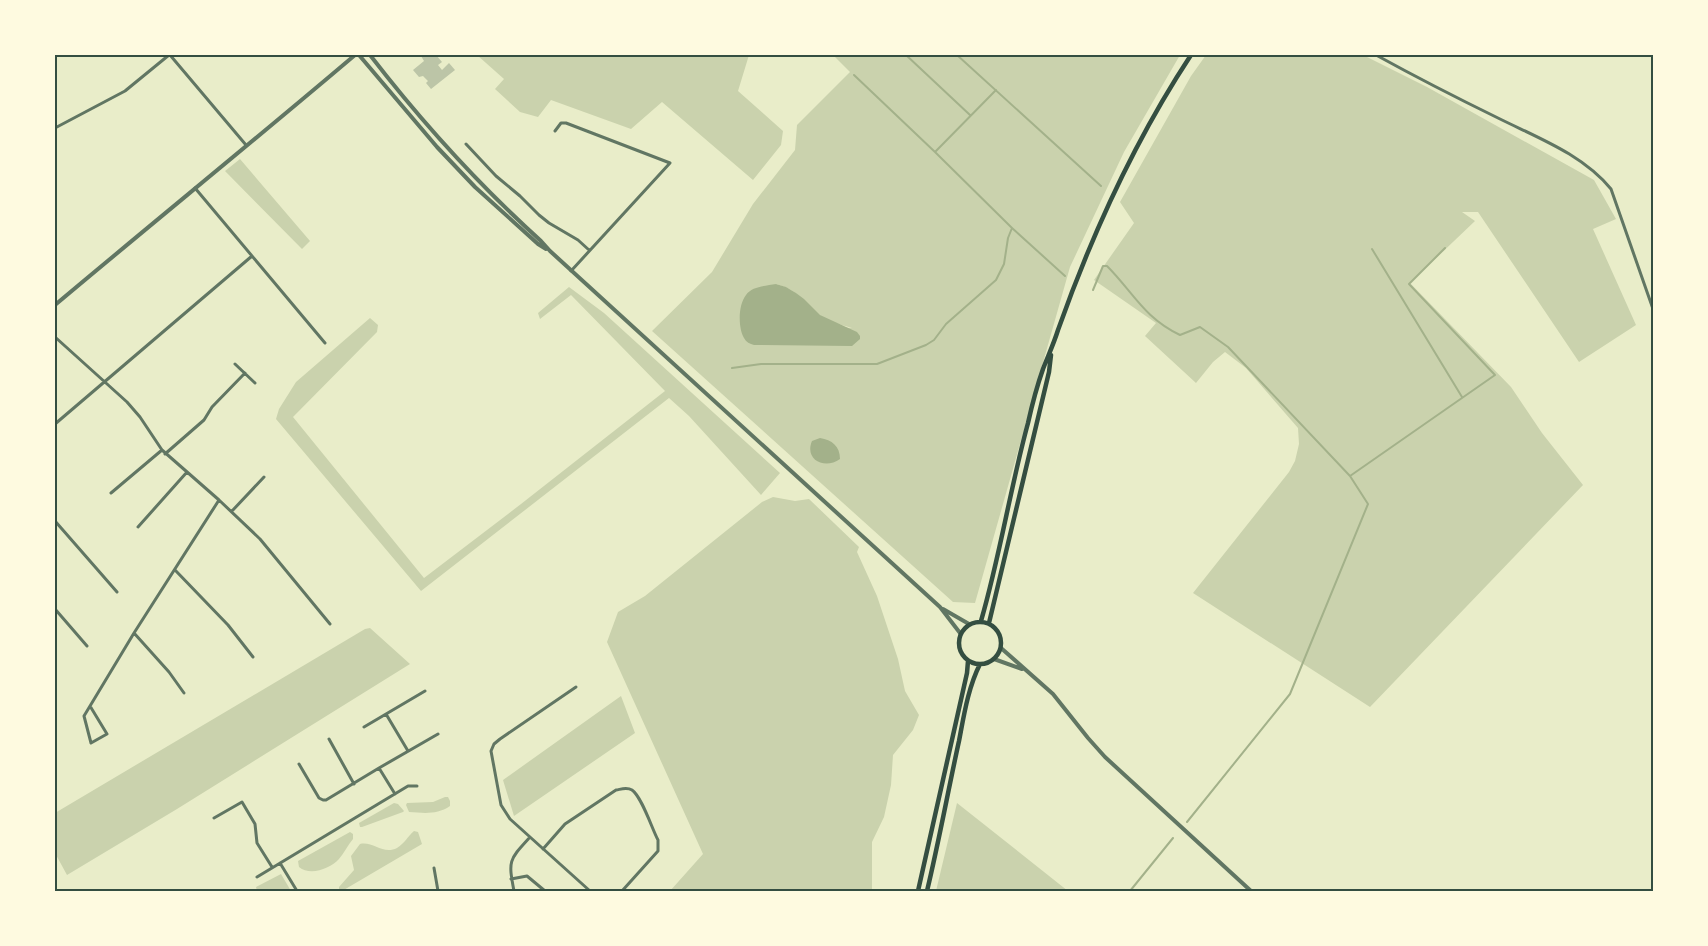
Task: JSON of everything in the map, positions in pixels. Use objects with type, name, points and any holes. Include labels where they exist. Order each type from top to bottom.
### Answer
[{"type":"main road","points":[[981,622],[993,578],[1014,476],[1043,370],[1077,277],[1109,203],[1147,129],[1191,55]]},
{"type":"main road","points":[[989,623],[1052,348]]},
{"type":"main road","points":[[989,623],[999,634],[1000,648],[994,659],[980,664],[968,661],[962,655],[959,647],[960,634],[969,624],[989,623]]},
{"type":"main road","points":[[918,891],[967,673],[968,661]]},
{"type":"main road","points":[[927,891],[942,830],[967,703],[980,664]]},
{"type":"street","points":[[55,128],[125,91],[169,55],[246,145]]},
{"type":"street","points":[[55,305],[355,55]]},
{"type":"street","points":[[359,55],[436,146],[475,187],[538,244],[550,252]]},
{"type":"street","points":[[370,55],[454,153],[550,252],[940,607],[960,634]]},
{"type":"street","points":[[1376,55],[1416,78],[1566,152],[1600,175],[1611,189],[1653,309]]},
{"type":"street","points":[[555,131],[561,123],[566,123],[670,162],[571,271]]},
{"type":"street","points":[[466,144],[496,176],[520,196],[538,215],[578,240],[589,250]]},
{"type":"street","points":[[195,188],[325,343]]},
{"type":"street","points":[[55,424],[252,256]]},
{"type":"street","points":[[55,336],[105,381],[140,417],[164,452],[232,511],[260,539],[330,624]]},
{"type":"street","points":[[236,364],[255,383]]},
{"type":"street","points":[[111,493],[204,420],[212,407],[244,373]]},
{"type":"street","points":[[138,527],[187,472]]},
{"type":"street","points":[[232,511],[264,477]]},
{"type":"street","points":[[90,706],[107,734],[91,743],[84,716],[90,706],[134,633],[219,500]]},
{"type":"street","points":[[55,521],[117,592]]},
{"type":"street","points":[[175,570],[202,596],[253,657]]},
{"type":"street","points":[[940,607],[969,624]]},
{"type":"street","points":[[55,609],[87,646]]},
{"type":"street","points":[[134,633],[169,672],[184,693]]},
{"type":"street","points":[[1000,648],[1062,704],[1105,757],[1251,891]]},
{"type":"street","points":[[994,659],[1024,670]]},
{"type":"street","points":[[576,687],[500,739],[494,744],[491,751],[499,796],[504,812],[590,891]]},
{"type":"street","points":[[364,727],[425,691]]},
{"type":"street","points":[[386,714],[408,751]]},
{"type":"street","points":[[299,764],[322,800],[326,800],[438,734]]},
{"type":"street","points":[[329,739],[354,784]]},
{"type":"street","points":[[380,768],[395,794]]},
{"type":"street","points":[[257,877],[408,786],[418,786]]},
{"type":"street","points":[[543,849],[565,824],[616,790],[631,789],[640,802],[658,840],[658,847],[654,856],[622,891]]},
{"type":"street","points":[[214,818],[242,802],[256,824],[257,843],[272,868]]},
{"type":"street","points":[[514,891],[510,864],[513,856],[530,837]]},
{"type":"street","points":[[280,863],[297,891]]},
{"type":"street","points":[[434,868],[438,891]]},
{"type":"street","points":[[511,879],[527,876],[545,891]]},
{"type":"shaded area","points":[[477,55],[749,55],[738,91],[783,131],[781,145],[753,180],[662,102],[631,129],[551,100],[538,117],[520,112],[495,89],[504,79]]},
{"type":"shaded area","points":[[833,55],[1180,55],[1124,152],[1070,267],[975,603],[953,602],[652,331],[712,272],[753,204],[795,150],[797,125],[850,72]],"holes":[[[776,284],[795,292],[818,314],[852,328],[740,321]]]},
{"type":"shaded area","points":[[1206,55],[1363,55],[1427,87],[1594,180],[1616,219],[1593,229],[1636,325],[1579,362],[1478,212],[1462,212],[1475,221],[1410,283],[1511,387],[1542,433],[1583,485],[1370,707],[1193,593],[1289,472],[1295,461],[1299,444],[1298,428],[1246,368],[1225,352],[1213,362],[1196,383],[1145,336],[1156,323],[1094,280],[1134,223],[1120,202],[1191,76]]},
{"type":"shaded area","points":[[240,159],[310,241],[302,249],[225,171]]},
{"type":"shaded area","points":[[776,284],[796,293],[820,315],[857,332],[860,339],[852,346],[754,345],[748,343],[742,334],[740,323],[740,310],[743,299],[752,290]]},
{"type":"shaded area","points":[[569,287],[604,313],[780,473],[761,495],[689,416],[669,398],[421,591],[276,419],[279,409],[296,382],[370,318],[378,325],[377,332],[293,417],[424,578],[665,391],[571,295],[540,319],[538,313]]},
{"type":"shaded area","points":[[820,438],[828,440],[837,447],[840,459],[828,464],[813,458],[810,448],[812,441]]},
{"type":"shaded area","points":[[773,497],[795,501],[809,499],[859,547],[857,552],[877,596],[898,659],[905,691],[919,715],[913,730],[893,755],[891,785],[884,817],[872,842],[872,891],[670,891],[703,854],[607,642],[618,612],[645,596],[762,502]]},
{"type":"shaded area","points":[[370,628],[410,664],[67,875],[55,853],[55,813],[365,629]]},
{"type":"shaded area","points":[[621,696],[635,733],[514,816],[503,780]]},
{"type":"shaded area","points":[[448,797],[450,806],[435,812],[409,812],[406,805],[407,803],[433,802]]},
{"type":"shaded area","points":[[394,803],[398,804],[404,811],[360,827],[359,823]]},
{"type":"shaded area","points":[[957,803],[1068,891],[936,891]]},
{"type":"shaded area","points":[[414,831],[418,832],[422,844],[339,891],[339,887],[354,870],[351,856],[360,844],[369,844],[392,850],[397,848]]},
{"type":"shaded area","points":[[350,832],[353,834],[353,839],[341,857],[331,866],[314,871],[304,870],[299,867],[298,861]]},
{"type":"shaded area","points":[[281,874],[291,891],[257,891],[256,887]]},
{"type":"building","points":[[422,55],[436,55],[442,62],[438,65],[442,70],[449,63],[455,70],[431,89],[426,83],[428,81],[423,76],[419,77],[413,70],[424,61]]},
{"type":"waterway","points":[[906,55],[970,115]]},
{"type":"waterway","points":[[957,55],[1101,186]]},
{"type":"waterway","points":[[854,75],[935,152]]},
{"type":"waterway","points":[[996,90],[935,152],[1012,228],[1065,276]]},
{"type":"waterway","points":[[732,368],[761,364],[877,364],[926,345],[934,340],[946,324],[996,280],[1004,264],[1008,238],[1012,228]]},
{"type":"waterway","points":[[1350,476],[1495,375],[1409,284],[1445,248]]},
{"type":"waterway","points":[[1372,249],[1462,397]]},
{"type":"waterway","points":[[1093,290],[1103,266],[1107,266],[1157,321],[1180,335],[1200,327],[1228,347],[1350,476],[1368,504],[1290,694],[1187,822]]},
{"type":"waterway","points":[[1130,891],[1173,838]]}]
